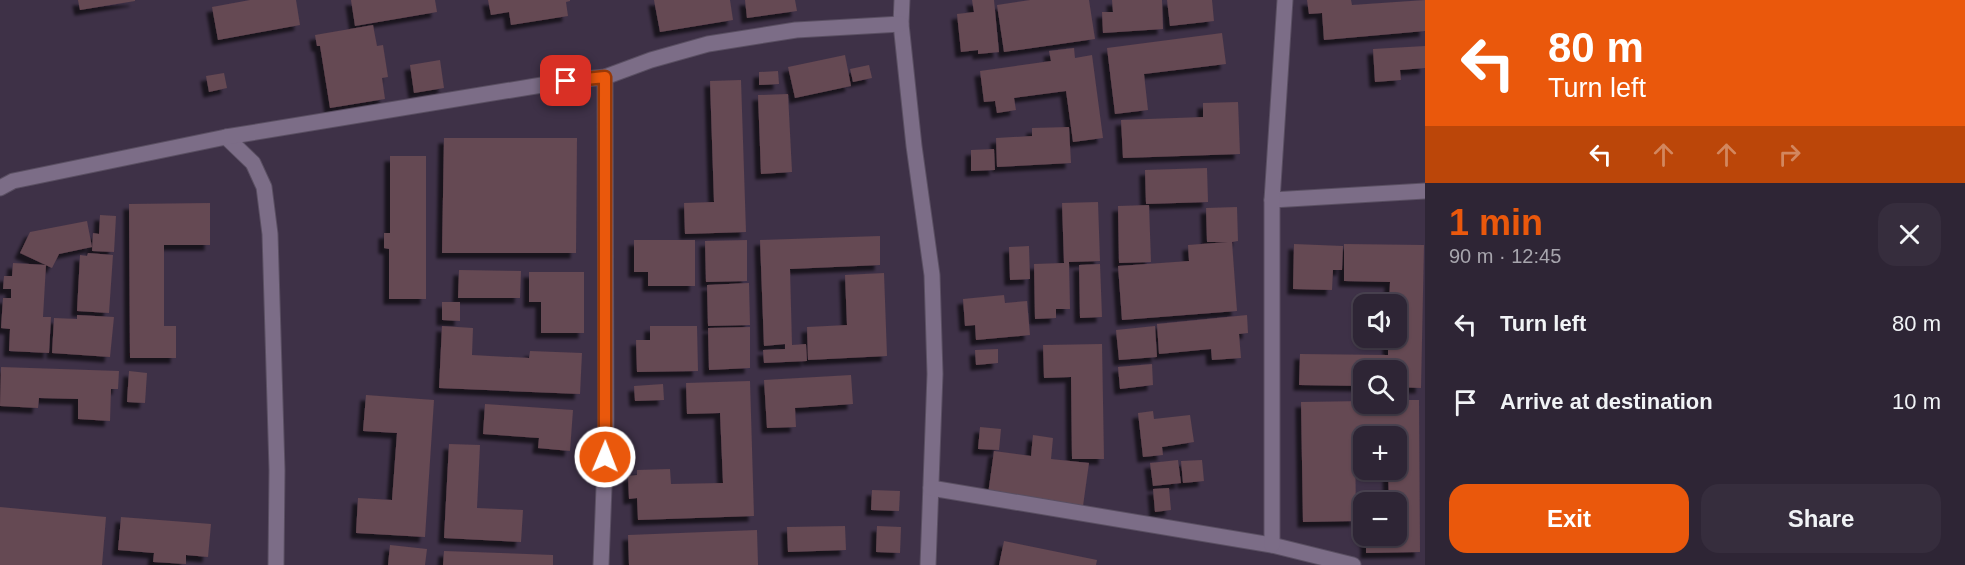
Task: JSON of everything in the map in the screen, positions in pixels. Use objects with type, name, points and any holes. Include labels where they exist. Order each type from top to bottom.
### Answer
[{"type":"street","points":[[902,0],[901,24],[914,146],[933,275],[935,374],[928,565]]},
{"type":"street","points":[[1272,545],[1272,200],[1285,0]]},
{"type":"street","points":[[0,188],[13,181],[226,137],[566,81],[605,77],[651,60],[708,44],[796,30],[901,24]]},
{"type":"street","points":[[601,565],[606,436],[605,77]]},
{"type":"street","points":[[226,137],[253,163],[264,187],[269,222],[277,470],[276,565]]},
{"type":"street","points":[[1272,200],[1425,191]]},
{"type":"street","points":[[931,488],[1272,545],[1353,565]]},
{"type":"building","points":[[78,0],[135,0],[135,1],[80,10]]},
{"type":"building","points":[[250,0],[296,0],[300,25],[218,40],[212,7]]},
{"type":"building","points":[[351,0],[435,0],[437,12],[355,26]]},
{"type":"building","points":[[488,0],[570,1],[566,2],[568,16],[511,25],[509,12],[491,15]]},
{"type":"building","points":[[654,0],[730,0],[733,20],[660,32]]},
{"type":"building","points":[[745,0],[795,0],[797,11],[747,18]]},
{"type":"building","points":[[972,0],[994,0],[999,52],[978,54],[978,50],[961,52],[957,14],[974,12]]},
{"type":"building","points":[[1030,0],[1089,0],[1095,39],[1004,52],[997,5]]},
{"type":"building","points":[[1112,0],[1162,0],[1163,29],[1103,33],[1102,12],[1113,12]]},
{"type":"building","points":[[1167,0],[1212,0],[1214,21],[1170,26]]},
{"type":"building","points":[[1307,0],[1351,0],[1352,5],[1425,0],[1425,31],[1324,40],[1322,13],[1309,14]]},
{"type":"building","points":[[373,25],[377,46],[383,45],[388,77],[382,78],[385,99],[330,108],[320,46],[317,46],[315,35]]},
{"type":"building","points":[[1222,33],[1226,64],[1144,74],[1148,110],[1115,114],[1107,48]]},
{"type":"building","points":[[1425,46],[1425,68],[1400,70],[1401,80],[1375,82],[1373,49]]},
{"type":"building","points":[[1074,48],[1075,58],[1092,55],[1103,138],[1073,142],[1066,91],[1014,98],[1016,110],[997,113],[995,101],[984,102],[980,71],[1051,61],[1049,51]]},
{"type":"building","points":[[845,55],[851,86],[795,98],[788,67]]},
{"type":"building","points":[[440,60],[444,88],[414,93],[410,65]]},
{"type":"building","points":[[869,65],[872,78],[853,82],[850,69]]},
{"type":"building","points":[[778,71],[779,84],[759,85],[759,72]]},
{"type":"building","points":[[224,73],[227,88],[209,92],[206,76]]},
{"type":"building","points":[[741,80],[746,232],[685,234],[684,203],[714,202],[710,81]]},
{"type":"building","points":[[788,94],[792,172],[761,174],[758,95]]},
{"type":"building","points":[[1238,102],[1240,154],[1123,158],[1121,120],[1203,117],[1203,103]]},
{"type":"building","points":[[1069,127],[1071,163],[997,167],[996,138],[1032,136],[1032,128]]},
{"type":"building","points":[[444,138],[577,138],[576,253],[442,253]]},
{"type":"building","points":[[994,149],[995,170],[971,171],[971,150]]},
{"type":"building","points":[[390,156],[426,156],[426,299],[389,299],[389,249],[384,248],[384,233],[390,233]]},
{"type":"building","points":[[1207,168],[1208,202],[1146,204],[1145,170]]},
{"type":"building","points":[[1098,202],[1100,261],[1069,262],[1070,309],[1056,309],[1056,318],[1035,319],[1034,264],[1064,263],[1062,203]]},
{"type":"building","points":[[210,203],[210,245],[164,245],[164,326],[176,326],[176,358],[130,358],[129,204]]},
{"type":"building","points":[[1149,205],[1151,262],[1119,263],[1118,206]]},
{"type":"building","points":[[1237,207],[1238,241],[1232,242],[1237,311],[1122,320],[1118,266],[1189,261],[1188,245],[1228,242],[1207,242],[1206,208]]},
{"type":"building","points":[[100,215],[116,216],[114,252],[92,251],[93,233],[99,234]]},
{"type":"building","points":[[87,221],[92,247],[59,254],[52,268],[20,253],[30,232]]},
{"type":"building","points":[[880,236],[880,265],[790,269],[792,345],[806,344],[807,361],[764,363],[763,350],[785,349],[785,344],[764,346],[760,240]]},
{"type":"building","points":[[634,240],[695,240],[695,286],[648,286],[648,272],[634,272]]},
{"type":"building","points":[[747,240],[747,281],[706,282],[705,241]]},
{"type":"building","points":[[1294,244],[1343,246],[1342,270],[1333,270],[1332,290],[1293,289]]},
{"type":"building","points":[[1344,244],[1424,245],[1421,388],[1407,387],[1407,360],[1353,360],[1353,386],[1299,385],[1300,354],[1388,355],[1388,348],[1407,348],[1407,294],[1389,294],[1390,282],[1344,281]]},
{"type":"building","points":[[1029,246],[1030,279],[1010,280],[1009,247]]},
{"type":"building","points":[[88,253],[113,255],[109,313],[77,311],[80,255],[87,256]]},
{"type":"building","points":[[13,263],[46,265],[43,317],[51,317],[49,353],[9,351],[10,329],[1,328],[3,298],[11,298],[11,289],[3,289],[4,276],[12,276]]},
{"type":"building","points":[[1100,264],[1102,317],[1080,318],[1079,265]]},
{"type":"building","points":[[459,270],[521,271],[520,298],[458,298]]},
{"type":"building","points":[[529,272],[584,272],[584,333],[541,333],[541,302],[529,302]]},
{"type":"building","points":[[884,273],[887,356],[808,360],[807,327],[847,325],[845,275]]},
{"type":"building","points":[[749,283],[750,325],[708,326],[707,285]]},
{"type":"building","points":[[1004,295],[1005,303],[1027,301],[1030,335],[976,340],[975,325],[965,326],[963,299]]},
{"type":"building","points":[[442,302],[460,302],[460,321],[442,320]]},
{"type":"building","points":[[77,315],[114,317],[110,357],[52,353],[54,318],[77,319]]},
{"type":"building","points":[[1247,315],[1248,333],[1239,334],[1241,358],[1212,360],[1211,349],[1159,354],[1157,324]]},
{"type":"building","points":[[442,326],[473,328],[472,355],[529,358],[530,351],[582,353],[580,394],[439,388]]},
{"type":"building","points":[[650,326],[697,326],[698,371],[637,372],[636,340],[650,340]]},
{"type":"building","points":[[1155,326],[1157,357],[1119,360],[1116,330]]},
{"type":"building","points":[[750,327],[750,368],[709,370],[708,328]]},
{"type":"building","points":[[1102,344],[1104,459],[1072,459],[1071,377],[1044,378],[1043,345]]},
{"type":"building","points":[[998,349],[998,363],[976,365],[975,350]]},
{"type":"building","points":[[1152,364],[1153,385],[1120,389],[1118,367]]},
{"type":"building","points":[[1,367],[119,371],[118,389],[111,389],[110,421],[78,419],[78,399],[39,398],[38,408],[0,406]]},
{"type":"building","points":[[129,371],[147,373],[145,403],[127,402]]},
{"type":"building","points":[[851,375],[853,404],[795,408],[796,427],[767,428],[764,380]]},
{"type":"building","points":[[750,381],[754,516],[638,520],[637,498],[629,499],[628,476],[637,475],[637,470],[670,469],[671,484],[723,483],[720,413],[687,414],[686,383]]},
{"type":"building","points":[[663,384],[664,400],[635,401],[634,386]]},
{"type":"building","points":[[366,395],[434,400],[425,537],[356,533],[358,498],[392,500],[397,433],[363,431]]},
{"type":"building","points":[[1407,400],[1419,400],[1420,552],[1366,553],[1366,546],[1407,546],[1407,492],[1389,492],[1388,480],[1407,480],[1407,426],[1353,426],[1353,480],[1356,480],[1356,492],[1353,492],[1353,521],[1303,522],[1301,402],[1353,401],[1353,414],[1407,414]]},
{"type":"building","points":[[485,404],[573,410],[570,451],[538,448],[539,438],[483,434]]},
{"type":"building","points":[[1153,411],[1154,419],[1190,415],[1194,442],[1162,447],[1163,455],[1143,457],[1138,413]]},
{"type":"building","points":[[980,427],[1001,429],[999,450],[978,449]]},
{"type":"building","points":[[1033,435],[1053,438],[1051,459],[1089,463],[1083,506],[988,494],[994,451],[1031,456]]},
{"type":"building","points":[[449,444],[480,445],[477,508],[523,510],[521,542],[444,538]]},
{"type":"building","points":[[1178,460],[1181,483],[1153,486],[1150,463]]},
{"type":"building","points":[[1202,460],[1204,481],[1183,483],[1181,461]]},
{"type":"building","points":[[1169,488],[1171,510],[1155,512],[1153,489]]},
{"type":"building","points":[[872,490],[900,491],[899,511],[871,510]]},
{"type":"building","points":[[0,507],[106,517],[102,565],[0,565]]},
{"type":"building","points":[[121,517],[211,524],[208,557],[186,555],[186,564],[153,562],[154,553],[118,550]]},
{"type":"building","points":[[845,526],[846,550],[788,552],[787,527]]},
{"type":"building","points":[[877,526],[901,527],[900,553],[876,552]]},
{"type":"building","points":[[757,530],[758,565],[629,565],[628,535]]},
{"type":"building","points":[[1004,541],[1097,560],[1096,565],[999,565]]},
{"type":"building","points":[[390,545],[427,549],[425,565],[388,565]]},
{"type":"building","points":[[444,551],[553,555],[553,565],[443,565]]},
{"type":"route","points":[[566,81],[605,77],[605,457]]}]
